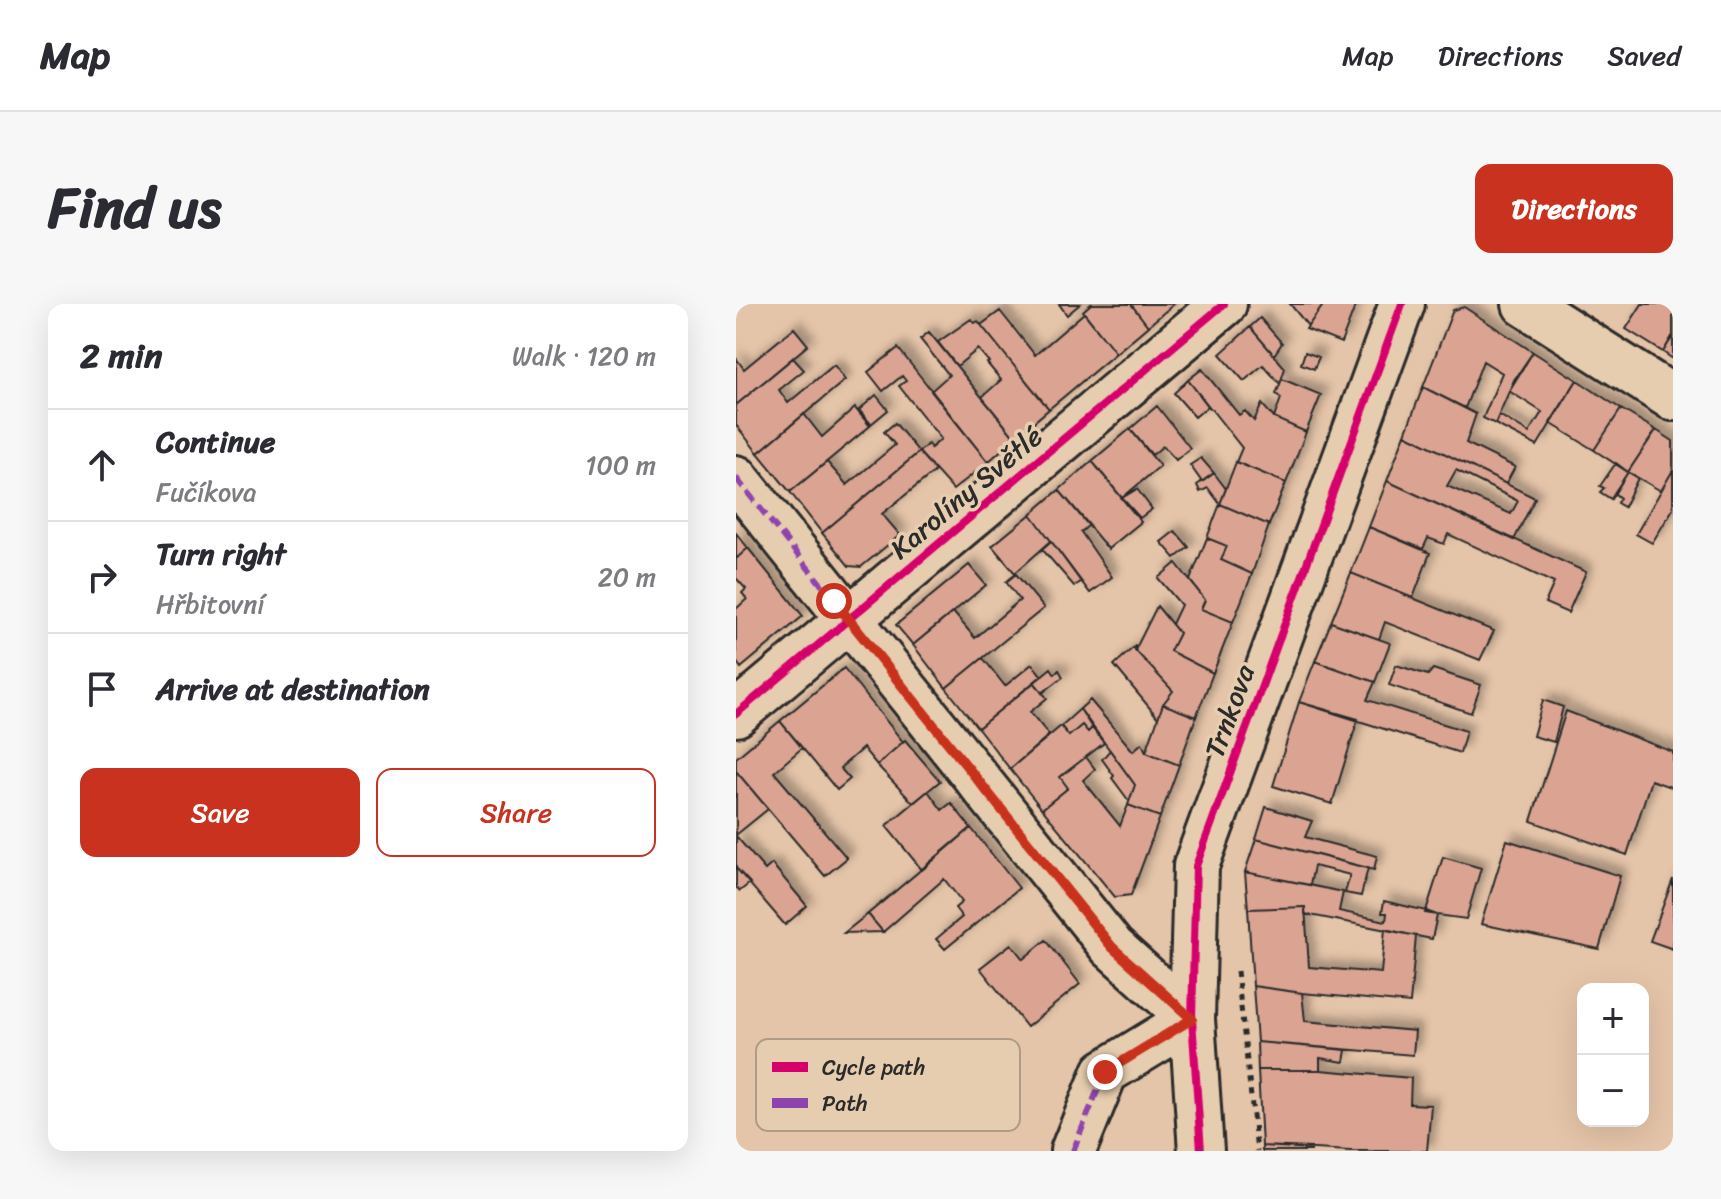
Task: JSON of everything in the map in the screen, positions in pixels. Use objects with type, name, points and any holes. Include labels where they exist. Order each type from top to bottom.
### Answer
[{"type":"street","name":"Karolíny Světlé","points":[[736,714],[1224,304]]},
{"type":"street","name":"Trnkova","points":[[1201,1151],[1192,1019],[1196,866],[1402,304]]},
{"type":"street","points":[[1525,304],[1673,398]]},
{"type":"street","points":[[736,478],[1112,947],[1192,1019],[1105,1072],[1073,1151]]},
{"type":"path","points":[[1236,961],[1257,1151]]},
{"type":"building","points":[[1059,304],[1080,304],[1067,315]]},
{"type":"building","points":[[1091,304],[1131,304],[1148,326],[1116,353],[1083,311]]},
{"type":"building","points":[[1131,304],[1174,304],[1148,326]]},
{"type":"building","points":[[1290,304],[1324,304],[1308,326]]},
{"type":"building","points":[[1324,304],[1356,304],[1341,343],[1306,329]]},
{"type":"building","points":[[1642,304],[1673,304],[1673,335],[1663,352],[1626,329]]},
{"type":"building","points":[[1464,307],[1533,352],[1514,380],[1495,424],[1483,418],[1502,373],[1483,361],[1465,408],[1423,387],[1453,310]]},
{"type":"building","points":[[1000,311],[1035,355],[1084,313],[1116,353],[1049,409],[981,325]]},
{"type":"building","points":[[1260,318],[1282,343],[1274,355],[1250,327]]},
{"type":"building","points":[[971,319],[975,323],[978,321],[1049,409],[1015,438],[982,397],[1001,380],[989,362],[978,349],[957,366],[938,342]]},
{"type":"building","points":[[1250,327],[1285,368],[1280,384],[1263,365],[1244,381],[1220,354]]},
{"type":"building","points":[[794,328],[808,345],[736,405],[736,358],[744,369]]},
{"type":"building","points":[[929,332],[1015,438],[988,462],[931,391],[949,375],[920,339]]},
{"type":"building","points":[[1673,336],[1673,359],[1663,352]]},
{"type":"building","points":[[898,348],[988,462],[953,490],[919,452],[928,444],[931,448],[941,439],[899,386],[906,381],[902,376],[883,391],[868,372]]},
{"type":"building","points":[[1305,352],[1319,357],[1314,369],[1301,364]]},
{"type":"building","points":[[1533,352],[1577,380],[1537,446],[1495,424],[1499,415],[1529,433],[1542,412],[1509,391]]},
{"type":"building","points":[[793,358],[804,370],[779,390],[788,403],[834,365],[845,380],[758,453],[736,425],[736,405]]},
{"type":"building","points":[[1202,369],[1239,415],[1245,411],[1254,421],[1262,404],[1274,418],[1306,432],[1286,483],[1236,462],[1242,448],[1188,380]]},
{"type":"building","points":[[1282,379],[1321,395],[1306,432],[1274,418],[1281,398],[1276,394]]},
{"type":"building","points":[[1188,380],[1208,406],[1195,417],[1174,393]]},
{"type":"building","points":[[1577,380],[1621,409],[1594,450],[1550,423]]},
{"type":"building","points":[[1423,387],[1476,414],[1466,443],[1515,467],[1506,484],[1405,434]]},
{"type":"building","points":[[876,395],[888,410],[871,424],[859,410]]},
{"type":"building","points":[[1157,406],[1190,448],[1176,460],[1163,446],[1152,455],[1130,429]]},
{"type":"building","points":[[855,408],[870,426],[790,492],[758,453],[804,414],[822,437]]},
{"type":"building","points":[[1621,409],[1656,430],[1628,472],[1594,450]]},
{"type":"building","points":[[895,423],[919,452],[822,533],[790,492],[827,462],[847,485],[895,445],[884,432]]},
{"type":"building","points":[[1130,429],[1160,466],[1122,498],[1092,461]]},
{"type":"building","points":[[1656,430],[1673,441],[1673,470],[1661,491],[1628,472]]},
{"type":"building","points":[[1405,434],[1535,498],[1514,540],[1387,481]],"holes":[[[1456,470],[1518,501],[1511,514],[1447,486]]]},
{"type":"building","points":[[919,452],[935,471],[882,514],[900,535],[861,567],[849,566],[822,533]]},
{"type":"building","points":[[1201,458],[1214,473],[1202,482],[1190,465]]},
{"type":"building","points":[[1092,461],[1141,522],[1108,549],[1059,490]]},
{"type":"building","points":[[1236,462],[1286,483],[1269,525],[1220,504]]},
{"type":"building","points":[[1616,463],[1628,472],[1611,499],[1600,492],[1604,488],[1600,486]]},
{"type":"building","points":[[1673,470],[1673,509],[1652,543],[1636,534]]},
{"type":"building","points":[[1628,472],[1638,478],[1624,507],[1617,503],[1620,498],[1614,493]]},
{"type":"building","points":[[1214,473],[1226,489],[1220,504],[1208,488],[1200,492],[1197,485]]},
{"type":"building","points":[[1387,481],[1586,572],[1568,613],[1545,603],[1554,583],[1448,534],[1444,544],[1428,538],[1423,549],[1369,527]]},
{"type":"building","points":[[1137,489],[1152,509],[1140,518],[1122,498]]},
{"type":"building","points":[[1059,490],[1089,525],[1081,532],[1112,577],[1090,593],[1031,514]]},
{"type":"building","points":[[1220,504],[1269,525],[1252,574],[1221,560],[1227,546],[1207,538]]},
{"type":"building","points":[[1031,514],[1051,541],[1015,573],[992,546]]},
{"type":"building","points":[[1369,527],[1430,553],[1413,598],[1351,573]]},
{"type":"building","points":[[1175,531],[1189,547],[1175,558],[1161,542]]},
{"type":"building","points":[[736,533],[748,548],[736,559]]},
{"type":"building","points":[[1207,538],[1227,546],[1221,560],[1252,574],[1233,622],[1201,609],[1205,600],[1190,580]]},
{"type":"building","points":[[1051,541],[1081,582],[1074,586],[1042,549]]},
{"type":"building","points":[[748,548],[803,616],[741,668],[736,661],[736,609],[747,599],[742,593],[746,589],[736,578],[736,559]]},
{"type":"building","points":[[1176,563],[1205,600],[1201,609],[1233,622],[1213,673],[1170,651],[1179,633],[1172,624],[1181,605],[1158,578]]},
{"type":"building","points":[[969,565],[986,585],[913,645],[896,625]]},
{"type":"building","points":[[1351,573],[1494,631],[1480,660],[1385,622],[1379,639],[1331,622]]},
{"type":"building","points":[[1016,574],[1044,608],[946,688],[913,645],[953,612],[975,638],[1020,600],[1006,582]]},
{"type":"building","points":[[1157,606],[1179,633],[1170,651],[1213,673],[1196,717],[1163,704],[1173,691],[1135,650]]},
{"type":"building","points":[[1331,622],[1390,643],[1375,682],[1315,661]]},
{"type":"building","points":[[1135,646],[1135,650],[1173,691],[1163,704],[1158,718],[1114,665]]},
{"type":"building","points":[[983,658],[1005,686],[1032,664],[1042,676],[978,728],[946,688]]},
{"type":"building","points":[[1315,661],[1375,682],[1367,700],[1466,731],[1460,753],[1299,702]]},
{"type":"building","points":[[1396,665],[1428,675],[1433,669],[1481,685],[1471,713],[1389,685]]},
{"type":"building","points":[[844,668],[903,742],[877,765],[863,748],[840,768],[850,779],[837,790],[780,721]]},
{"type":"building","points":[[1051,668],[1055,674],[1059,670],[1063,677],[1042,693],[1034,682]]},
{"type":"building","points":[[1034,682],[1047,698],[1030,712],[1049,735],[1010,769],[978,728]]},
{"type":"building","points":[[1090,700],[1133,751],[1142,743],[1146,752],[1179,765],[1160,817],[1128,805],[1135,785],[1080,709]]},
{"type":"building","points":[[1543,700],[1563,707],[1554,742],[1533,736]]},
{"type":"building","points":[[1299,702],[1358,719],[1332,804],[1273,786]]},
{"type":"building","points":[[1163,704],[1196,717],[1179,765],[1146,752]]},
{"type":"building","points":[[1080,709],[1092,728],[1088,732],[1082,725],[1069,736],[1061,726]]},
{"type":"building","points":[[1566,711],[1673,752],[1673,788],[1651,780],[1627,855],[1531,821]]},
{"type":"building","points":[[780,721],[802,748],[774,772],[847,858],[825,876],[736,771],[736,758]]},
{"type":"building","points":[[1082,725],[1088,732],[1092,728],[1104,743],[1060,777],[1068,788],[1042,809],[1010,769],[1061,726],[1069,736]]},
{"type":"building","points":[[905,740],[940,781],[913,803],[877,765]]},
{"type":"building","points":[[1110,750],[1135,785],[1129,801],[1102,759]]},
{"type":"building","points":[[1086,757],[1095,769],[1083,780],[1120,826],[1128,805],[1160,817],[1131,895],[1115,897],[1042,809],[1068,788],[1060,777]]},
{"type":"building","points":[[736,771],[768,809],[736,835]]},
{"type":"building","points":[[928,791],[942,810],[951,803],[971,828],[922,870],[886,826]]},
{"type":"building","points":[[1266,807],[1312,821],[1305,837],[1377,856],[1374,870],[1256,839]]},
{"type":"building","points":[[971,828],[1019,888],[945,949],[936,939],[962,917],[955,908],[962,902],[944,879],[883,932],[868,914]]},
{"type":"building","points":[[736,836],[765,870],[772,864],[807,906],[785,925],[736,868]]},
{"type":"building","points":[[1256,839],[1368,868],[1361,896],[1345,893],[1350,875],[1314,866],[1310,885],[1245,872]]},
{"type":"building","points":[[1507,840],[1620,876],[1599,949],[1481,924]]},
{"type":"building","points":[[1443,857],[1481,868],[1466,919],[1426,911]]},
{"type":"building","points":[[736,868],[750,883],[740,891],[736,887]]},
{"type":"building","points":[[1245,872],[1343,892],[1339,911],[1386,921],[1387,913],[1382,913],[1384,901],[1426,911],[1437,915],[1432,939],[1305,914],[1305,907],[1248,909]]},
{"type":"building","points":[[1673,879],[1673,949],[1650,941]]},
{"type":"building","points":[[1305,907],[1309,967],[1381,973],[1385,929],[1416,936],[1410,1003],[1253,986],[1248,909]]},
{"type":"building","points":[[868,914],[883,932],[844,933]]},
{"type":"building","points":[[1046,940],[1080,984],[1027,1027],[980,968],[1011,944],[1023,959]]},
{"type":"building","points":[[1253,986],[1302,993],[1305,1021],[1415,1031],[1413,1055],[1257,1042]]},
{"type":"building","points":[[1257,1042],[1346,1050],[1344,1062],[1320,1058],[1320,1070],[1258,1070]]},
{"type":"building","points":[[1258,1070],[1320,1070],[1411,1078],[1410,1104],[1431,1105],[1427,1151],[1262,1146]]},
{"type":"building","points":[[1262,1146],[1311,1148],[1311,1151],[1262,1151]]},
{"type":"marked path","points":[[736,478],[1112,947],[1192,1019]]},
{"type":"marked path","points":[[1073,1151],[1105,1072],[1192,1019]]},
{"type":"cycle path","points":[[736,714],[1224,304]]},
{"type":"cycle path","points":[[1201,1151],[1192,1019],[1196,866],[1402,304]]},
{"type":"route","points":[[834,601],[1112,947],[1192,1019],[1105,1072]]}]
